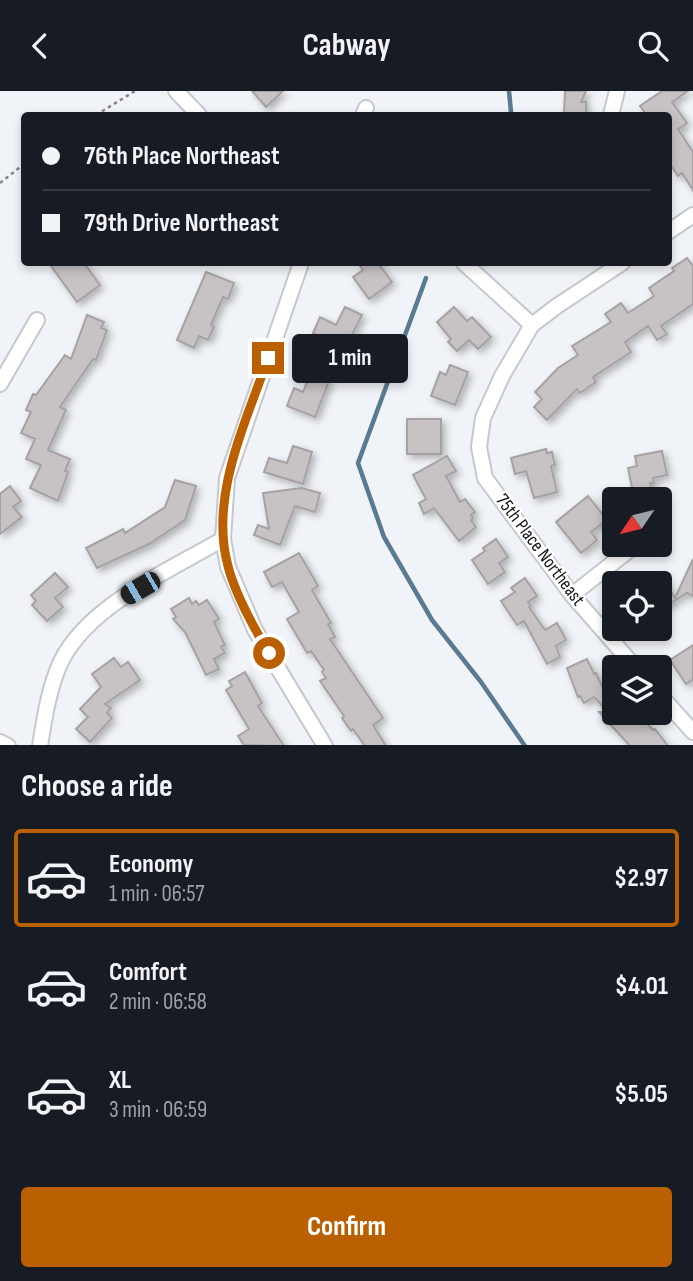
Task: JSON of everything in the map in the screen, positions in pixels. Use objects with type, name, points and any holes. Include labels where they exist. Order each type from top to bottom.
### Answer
[{"type":"street","points":[[176,91],[196,112]]},
{"type":"street","points":[[612,112],[617,91]]},
{"type":"street","points":[[672,227],[693,215]]},
{"type":"street","points":[[300,266],[227,478],[223,539],[228,567],[256,630],[325,745]]},
{"type":"street","points":[[467,266],[533,325],[617,266]]},
{"type":"street","points":[[0,383],[37,320]]},
{"type":"street","name":"75th Place Northeast","points":[[533,325],[502,376],[483,418],[479,447],[485,478],[572,595],[624,655]]},
{"type":"street","points":[[40,745],[46,707],[57,669],[72,642],[96,616],[223,539]]},
{"type":"street","points":[[572,595],[620,557]]},
{"type":"street","points":[[672,708],[693,732]]},
{"type":"street","points":[[0,742],[8,745]]},
{"type":"path","points":[[101,112],[135,91]]},
{"type":"path","points":[[0,183],[21,166]]},
{"type":"building","points":[[252,91],[283,91],[266,107]]},
{"type":"building","points":[[565,91],[586,91],[581,102],[586,102],[586,112],[564,112]]},
{"type":"building","points":[[662,91],[688,91],[672,102],[687,123],[678,129],[693,152],[693,190],[682,173],[678,176],[672,167],[672,112],[645,112],[640,106]]},
{"type":"building","points":[[687,258],[693,266],[693,304],[661,326],[667,334],[657,340],[648,326],[625,342],[631,352],[593,377],[596,382],[580,393],[577,389],[547,420],[534,407],[542,399],[535,392],[558,368],[578,355],[572,346],[611,322],[605,314],[621,303],[628,313],[654,296],[649,288],[674,271],[672,268]]},
{"type":"building","points":[[51,266],[86,266],[100,285],[77,302]]},
{"type":"building","points":[[360,266],[380,266],[392,282],[369,299],[353,277],[363,270]]},
{"type":"building","points":[[206,272],[234,283],[228,299],[223,297],[211,325],[214,327],[208,340],[199,336],[194,348],[177,340]]},
{"type":"building","points":[[345,307],[362,315],[340,358],[326,352],[331,342],[313,333],[320,317],[336,325]]},
{"type":"building","points":[[454,307],[467,321],[472,317],[491,337],[478,349],[469,340],[457,351],[448,342],[451,339],[437,322]]},
{"type":"building","points":[[87,315],[104,322],[101,328],[107,330],[96,360],[93,359],[60,407],[66,410],[48,450],[70,459],[58,501],[30,488],[41,465],[26,459],[35,439],[21,433],[31,412],[26,410],[33,394],[36,395],[65,355],[71,359]]},
{"type":"building","points":[[450,365],[468,372],[455,405],[431,396],[440,372],[446,375]]},
{"type":"building","points":[[310,374],[329,381],[315,417],[287,406],[294,388],[303,392]]},
{"type":"building","points":[[407,419],[441,419],[441,454],[407,454]]},
{"type":"building","points":[[293,446],[312,452],[303,484],[264,472],[269,458],[287,463]]},
{"type":"building","points":[[546,449],[547,453],[552,452],[555,465],[551,466],[557,492],[534,498],[526,471],[515,474],[511,458]]},
{"type":"building","points":[[662,451],[667,475],[653,478],[654,483],[650,483],[651,487],[632,487],[628,468],[637,466],[635,456]]},
{"type":"building","points":[[447,456],[456,471],[446,476],[460,502],[465,499],[475,512],[471,515],[471,520],[476,527],[459,541],[434,508],[424,514],[419,503],[426,499],[413,475]]},
{"type":"building","points":[[175,480],[196,486],[185,520],[149,544],[97,568],[86,548],[123,529],[125,533],[165,507]]},
{"type":"building","points":[[10,486],[21,501],[13,507],[22,517],[0,534],[0,494]]},
{"type":"building","points":[[301,488],[320,493],[315,512],[295,506],[280,545],[254,535],[258,525],[269,529],[263,493]]},
{"type":"building","points":[[588,496],[602,514],[602,524],[591,532],[597,540],[581,553],[556,522]]},
{"type":"building","points":[[496,539],[508,557],[499,563],[505,572],[488,584],[472,560]]},
{"type":"building","points":[[299,553],[318,586],[312,590],[331,623],[328,624],[335,637],[330,639],[383,718],[373,725],[385,745],[364,745],[353,729],[351,731],[320,681],[326,678],[322,672],[324,670],[311,651],[307,653],[287,619],[299,612],[282,582],[272,587],[264,572]]},
{"type":"building","points":[[693,559],[693,596],[687,593],[672,602],[672,593],[675,598]]},
{"type":"building","points":[[55,573],[68,587],[55,598],[63,607],[47,621],[32,605],[36,601],[31,595]]},
{"type":"building","points":[[525,578],[537,596],[528,602],[531,606],[529,607],[545,630],[557,623],[566,640],[556,646],[560,657],[547,664],[524,621],[517,625],[501,601],[515,592],[511,588]]},
{"type":"building","points":[[189,598],[192,604],[196,601],[199,605],[207,600],[219,619],[214,622],[225,645],[221,647],[225,653],[214,659],[219,669],[206,675],[185,632],[173,619],[176,617],[171,609]]},
{"type":"building","points":[[693,645],[693,679],[686,684],[672,659]]},
{"type":"building","points":[[114,658],[121,667],[128,662],[140,680],[105,704],[111,708],[107,713],[112,718],[90,742],[76,729],[88,717],[80,709],[101,687],[92,674]]},
{"type":"building","points":[[587,659],[602,686],[602,706],[594,697],[584,703],[580,696],[578,697],[567,668]]},
{"type":"building","points":[[245,672],[262,703],[258,706],[283,745],[244,745],[238,736],[249,729],[226,690],[232,686],[229,681]]},
{"type":"building","points":[[611,725],[648,725],[655,729],[667,745],[629,745]]},
{"type":"waterway","points":[[509,91],[511,112]]},
{"type":"waterway","points":[[426,278],[358,463],[384,537],[432,620],[481,682],[524,745]]},
{"type":"route","points":[[268,358],[227,478],[223,539],[228,567],[269,653]]}]
